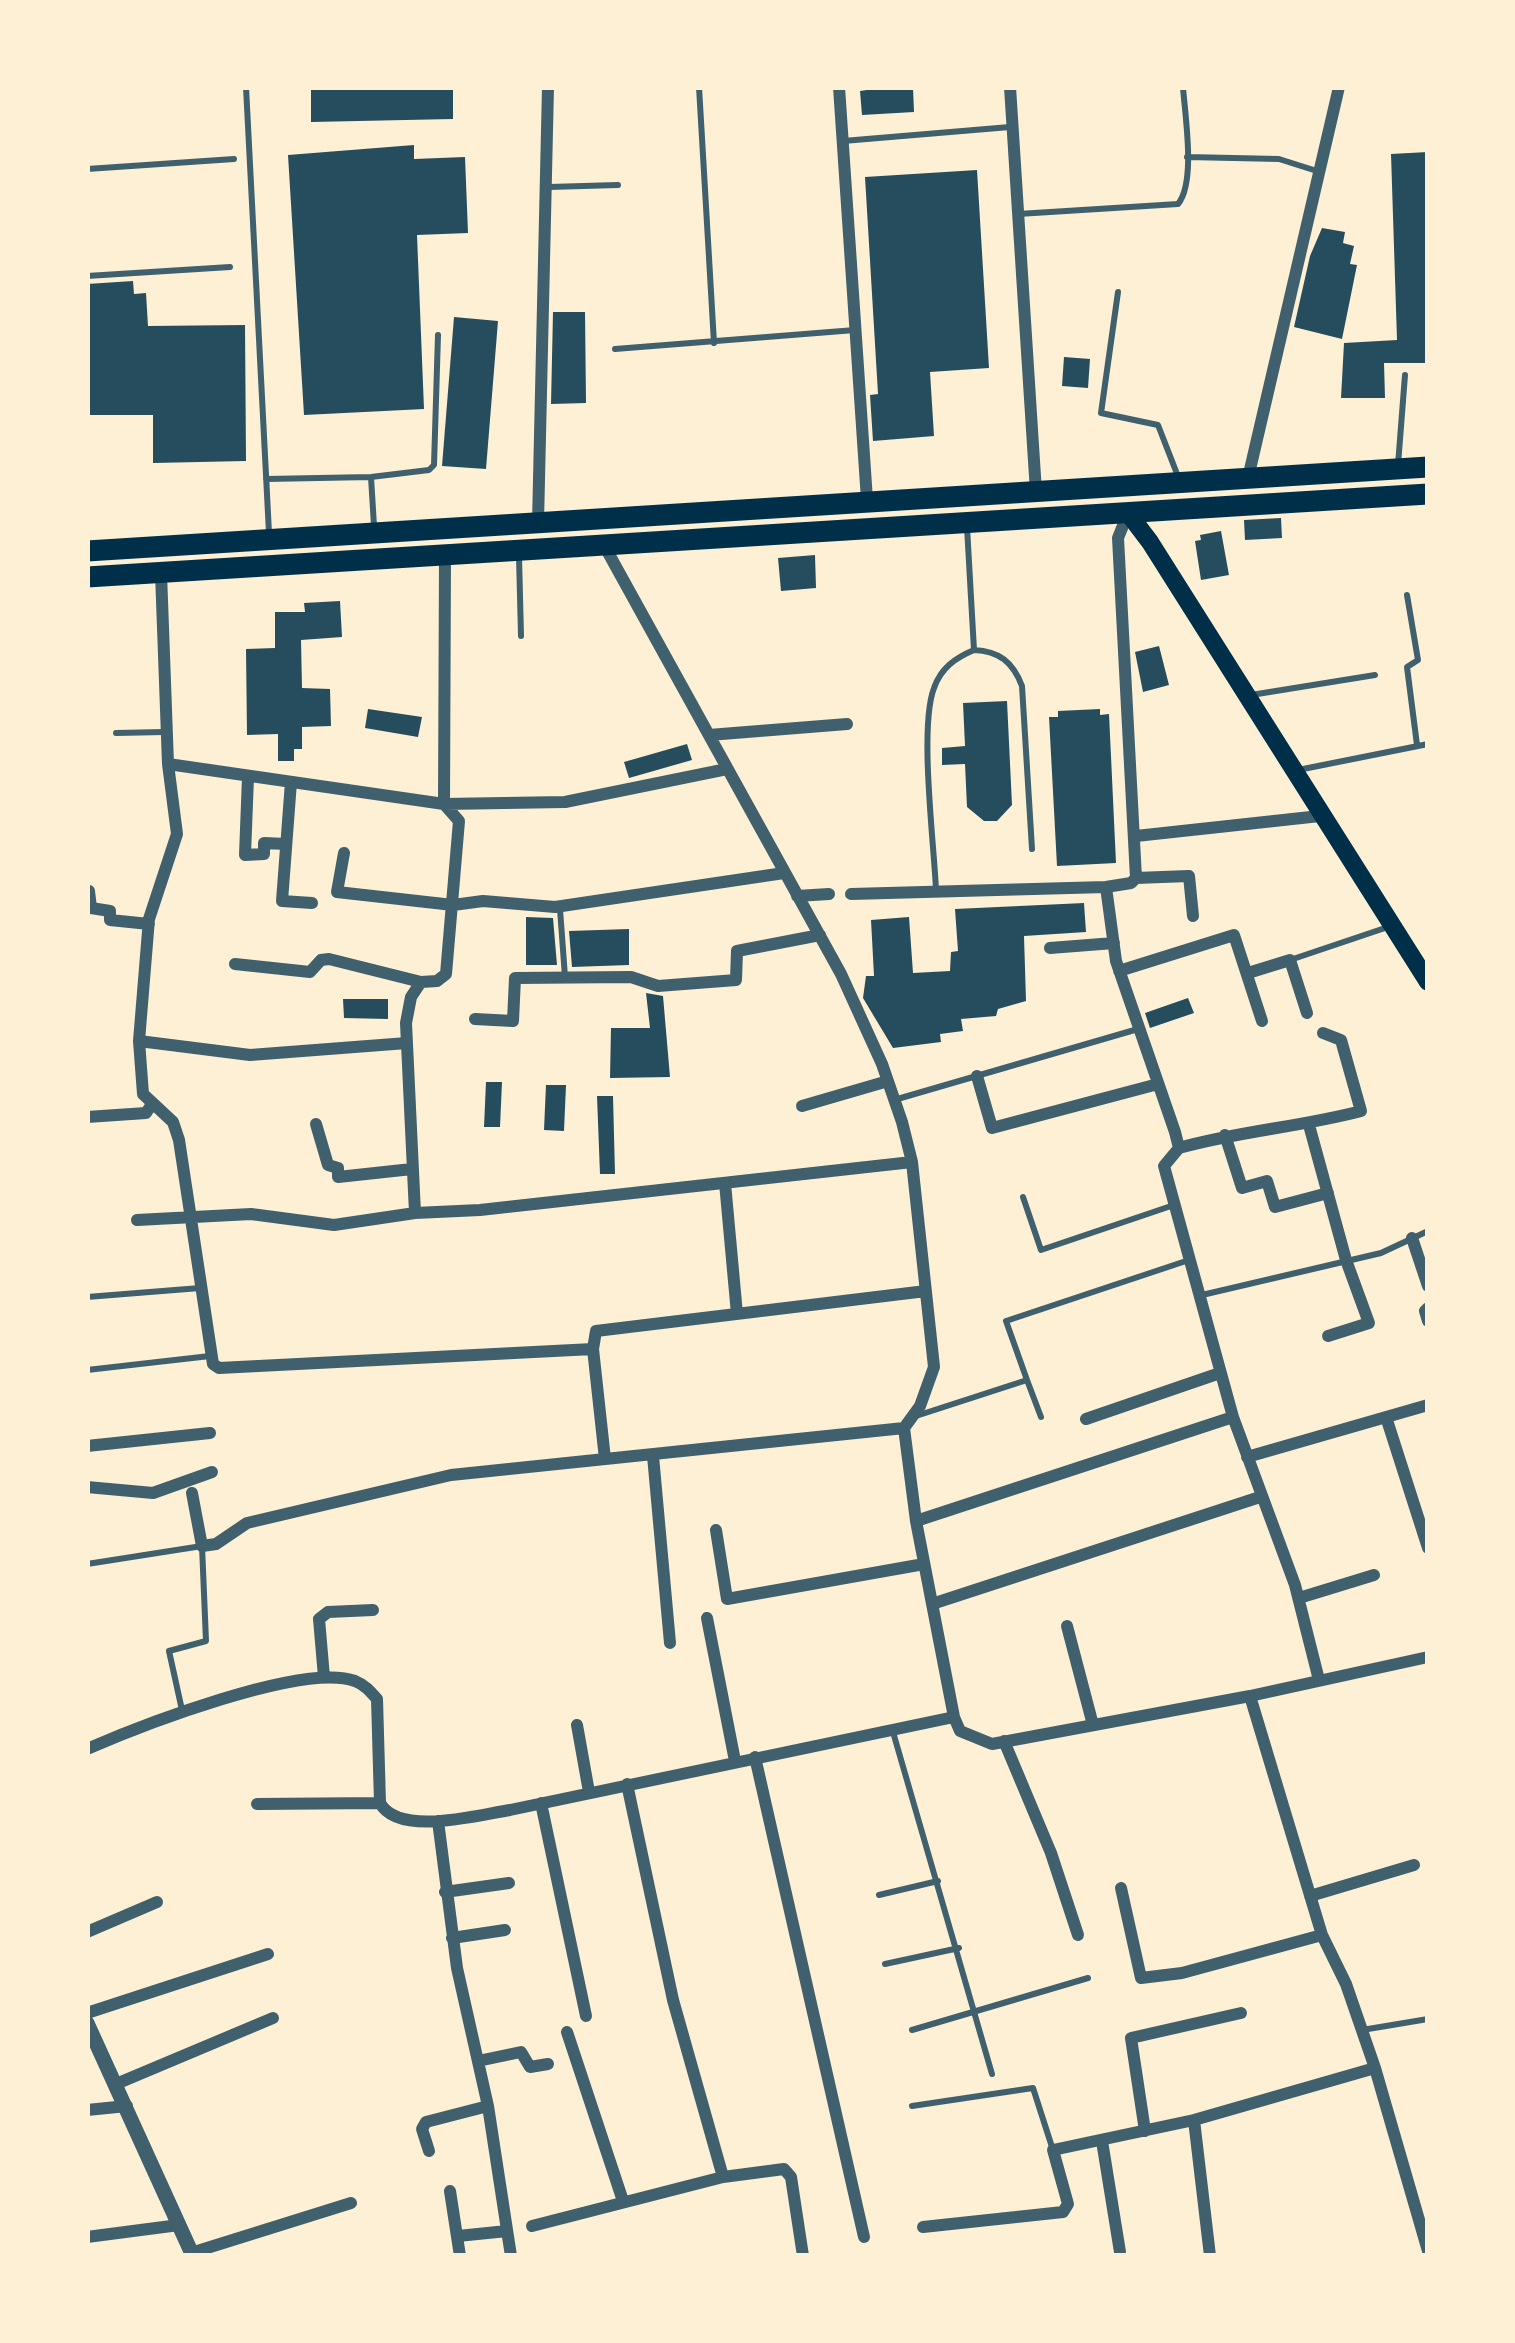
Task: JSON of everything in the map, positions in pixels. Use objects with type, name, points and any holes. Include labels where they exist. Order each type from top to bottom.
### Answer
[{"type":"main road","points":[[87,551],[1428,467]]},
{"type":"main road","points":[[1114,487],[1428,982]]},
{"type":"main road","points":[[87,577],[1428,494]]},
{"type":"main road","points":[[374,536],[377,561]]},
{"type":"street","points":[[538,523],[548,87]]},
{"type":"street","points":[[839,87],[867,500]]},
{"type":"street","points":[[1010,87],[1036,492]]},
{"type":"street","points":[[1248,478],[1339,87]]},
{"type":"street","points":[[1128,514],[1118,538],[1136,878]]},
{"type":"street","points":[[605,548],[820,935],[894,1100],[912,1162],[934,1367],[908,1422],[916,1521],[960,1731],[992,1744],[1428,1657]]},
{"type":"street","points":[[235,964],[310,972],[321,960],[329,959],[421,982],[436,981],[446,974],[459,821],[444,805],[445,556]]},
{"type":"street","points":[[161,573],[168,764],[177,834],[149,924],[140,1041],[143,1094],[173,1122],[193,1220],[210,1356],[219,1368],[593,1348]]},
{"type":"street","points":[[709,736],[848,724]]},
{"type":"street","points":[[168,764],[444,805],[565,802],[727,769]]},
{"type":"street","points":[[248,777],[245,855],[264,854],[264,843],[286,844]]},
{"type":"street","points":[[291,782],[282,902],[312,903]]},
{"type":"street","points":[[1136,836],[1320,816]]},
{"type":"street","points":[[344,853],[337,892],[453,905],[483,901],[560,906],[784,873]]},
{"type":"street","points":[[851,894],[1106,887],[1136,878],[1189,875],[1193,916]]},
{"type":"street","points":[[1106,887],[1119,971],[1179,1148]]},
{"type":"street","points":[[89,891],[91,908],[110,911],[110,920],[149,924]]},
{"type":"street","points":[[796,896],[829,895]]},
{"type":"street","points":[[475,1019],[513,1022],[515,978],[631,976],[658,986],[736,980],[737,951],[820,935]]},
{"type":"street","points":[[1119,971],[1234,935],[1262,1021]]},
{"type":"street","points":[[1050,948],[1114,943]]},
{"type":"street","points":[[1248,973],[1290,960],[1307,1013]]},
{"type":"street","points":[[415,1213],[406,1022],[411,997],[421,982]]},
{"type":"street","points":[[1319,1680],[1299,1598],[1233,1417],[1164,1166],[1179,1148],[1361,1111],[1341,1040],[1323,1034]]},
{"type":"street","points":[[140,1041],[250,1055],[407,1043]]},
{"type":"street","points":[[976,1076],[992,1128],[1158,1084]]},
{"type":"street","points":[[802,1106],[888,1081]]},
{"type":"street","points":[[87,1117],[146,1114],[152,1104]]},
{"type":"street","points":[[316,1124],[328,1165],[338,1168],[338,1177],[412,1169]]},
{"type":"street","points":[[1309,1125],[1346,1260],[1369,1322],[1328,1336]]},
{"type":"street","points":[[1225,1136],[1243,1188],[1267,1181],[1276,1207],[1328,1193]]},
{"type":"street","points":[[137,1220],[250,1214],[334,1225],[912,1162]]},
{"type":"street","points":[[725,1183],[736,1314]]},
{"type":"street","points":[[1412,1238],[1428,1286]]},
{"type":"street","points":[[605,1459],[593,1348],[596,1331],[926,1291]]},
{"type":"street","points":[[1428,1309],[1428,1321]]},
{"type":"street","points":[[1086,1419],[1220,1373]]},
{"type":"street","points":[[1246,1457],[1428,1405]]},
{"type":"street","points":[[916,1521],[1233,1417]]},
{"type":"street","points":[[1386,1417],[1428,1548]]},
{"type":"street","points":[[193,1492],[202,1546],[216,1544],[247,1523],[452,1475],[653,1456],[908,1422]]},
{"type":"street","points":[[87,1446],[210,1433]]},
{"type":"street","points":[[653,1456],[670,1643]]},
{"type":"street","points":[[87,1487],[153,1493],[212,1472]]},
{"type":"street","points":[[932,1604],[1260,1497]]},
{"type":"street","points":[[716,1530],[727,1599],[924,1564]]},
{"type":"street","points":[[1299,1598],[1374,1575]]},
{"type":"street","points":[[324,1677],[319,1619],[328,1612],[373,1610]]},
{"type":"street","points":[[707,1618],[735,1761]]},
{"type":"street","points":[[1067,1626],[1093,1725]]},
{"type":"street","points":[[87,1749],[182,1710],[324,1677],[351,1679],[376,1699],[384,1811],[397,1819],[438,1821],[955,1718]]},
{"type":"street","points":[[1250,1696],[1322,1936],[1346,1984],[1376,2068],[1428,2251]]},
{"type":"street","points":[[577,1725],[589,1792]]},
{"type":"street","points":[[1004,1741],[1051,1853],[1078,1935]]},
{"type":"street","points":[[755,1757],[864,2237]]},
{"type":"street","points":[[627,1784],[674,2000],[723,2177]]},
{"type":"street","points":[[257,1804],[380,1803]]},
{"type":"street","points":[[542,1803],[586,2016]]},
{"type":"street","points":[[438,1821],[452,1938],[488,2106],[511,2256]]},
{"type":"street","points":[[1310,1896],[1414,1864]]},
{"type":"street","points":[[445,1892],[509,1883]]},
{"type":"street","points":[[1121,1888],[1141,1978],[1182,1973],[1322,1936]]},
{"type":"street","points":[[87,1932],[157,1902]]},
{"type":"street","points":[[452,1938],[505,1930]]},
{"type":"street","points":[[87,2013],[268,1954]]},
{"type":"street","points":[[1145,2131],[1131,2038],[1241,2013]]},
{"type":"street","points":[[116,2084],[273,2018]]},
{"type":"street","points":[[87,2023],[192,2254],[351,2204]]},
{"type":"street","points":[[567,2032],[623,2201]]},
{"type":"street","points":[[478,2061],[521,2052],[529,2066],[548,2064]]},
{"type":"street","points":[[923,2227],[1063,2212],[1068,2204],[1053,2150],[1195,2120],[1376,2068]]},
{"type":"street","points":[[87,2110],[127,2106]]},
{"type":"street","points":[[429,2151],[422,2129],[425,2122],[488,2106]]},
{"type":"street","points":[[1195,2120],[1210,2256]]},
{"type":"street","points":[[1102,2140],[1120,2252]]},
{"type":"street","points":[[532,2226],[723,2177],[784,2169],[791,2177],[803,2256]]},
{"type":"street","points":[[450,2191],[460,2256]]},
{"type":"street","points":[[87,2237],[179,2225]]},
{"type":"street","points":[[458,2236],[507,2231]]},
{"type":"lane","points":[[246,87],[270,542]]},
{"type":"lane","points":[[699,87],[714,343]]},
{"type":"lane","points":[[1018,214],[1178,204],[1185,195],[1187,157],[1183,87]]},
{"type":"lane","points":[[843,141],[1013,127]]},
{"type":"lane","points":[[1187,157],[1279,159],[1322,173]]},
{"type":"lane","points":[[87,169],[234,159]]},
{"type":"lane","points":[[545,187],[618,185]]},
{"type":"lane","points":[[87,276],[230,267]]},
{"type":"lane","points":[[1118,292],[1101,413],[1158,425],[1180,483]]},
{"type":"lane","points":[[615,349],[855,330]]},
{"type":"lane","points":[[266,479],[370,477],[422,472],[434,465],[438,335]]},
{"type":"lane","points":[[1398,469],[1405,375]]},
{"type":"lane","points":[[370,477],[374,536]]},
{"type":"lane","points":[[967,524],[974,650]]},
{"type":"lane","points":[[519,552],[521,636]]},
{"type":"lane","points":[[1407,595],[1418,660],[1407,667],[1417,745]]},
{"type":"lane","points":[[936,892],[929,702],[940,674],[974,650],[1002,656],[1022,686],[1032,849]]},
{"type":"lane","points":[[1247,695],[1375,675]]},
{"type":"lane","points":[[116,734],[167,732]]},
{"type":"lane","points":[[1295,771],[1428,744]]},
{"type":"lane","points":[[560,906],[565,977]]},
{"type":"lane","points":[[1290,960],[1392,926]]},
{"type":"lane","points":[[894,1100],[1138,1030]]},
{"type":"lane","points":[[1023,1197],[1041,1250],[1174,1204]]},
{"type":"lane","points":[[1198,1296],[1381,1253],[1428,1231]]},
{"type":"lane","points":[[1041,1417],[1006,1321],[1189,1260]]},
{"type":"lane","points":[[87,1298],[203,1287]]},
{"type":"lane","points":[[87,1370],[210,1356]]},
{"type":"lane","points":[[908,1422],[1027,1380]]},
{"type":"lane","points":[[87,1564],[202,1546],[206,1641],[170,1651],[182,1710]]},
{"type":"lane","points":[[892,1730],[992,2074]]},
{"type":"lane","points":[[880,1895],[938,1881]]},
{"type":"lane","points":[[885,1964],[958,1948]]},
{"type":"lane","points":[[912,2030],[1088,1978]]},
{"type":"lane","points":[[1362,2030],[1428,2019]]},
{"type":"lane","points":[[912,2106],[1033,2088],[1053,2150]]},
{"type":"building","points":[[311,87],[453,87],[453,119],[311,122]]},
{"type":"building","points":[[913,87],[914,112],[862,115],[860,91]]},
{"type":"building","points":[[414,145],[414,159],[465,157],[468,233],[417,235],[424,409],[304,415],[288,155]]},
{"type":"building","points":[[1428,152],[1428,363],[1384,363],[1385,398],[1341,398],[1344,343],[1397,340],[1391,154]]},
{"type":"building","points":[[977,170],[989,368],[930,372],[934,436],[873,441],[870,395],[878,394],[865,177]]},
{"type":"building","points":[[1322,228],[1345,232],[1343,243],[1354,246],[1350,264],[1357,265],[1342,339],[1294,327],[1310,256]]},
{"type":"building","points":[[133,281],[134,294],[146,293],[148,326],[245,325],[246,461],[153,463],[153,415],[87,415],[87,284]]},
{"type":"building","points":[[553,312],[585,312],[586,403],[551,404]]},
{"type":"building","points":[[454,317],[498,321],[486,469],[442,466]]},
{"type":"building","points":[[1064,357],[1090,359],[1088,388],[1062,386]]},
{"type":"building","points":[[1281,518],[1282,538],[1245,540],[1244,520]]},
{"type":"building","points":[[1221,531],[1229,575],[1201,580],[1195,541],[1201,540],[1200,535]]},
{"type":"building","points":[[815,555],[816,588],[781,591],[778,558]]},
{"type":"building","points":[[340,601],[342,637],[301,640],[302,688],[330,689],[331,726],[302,727],[302,749],[294,749],[294,761],[278,761],[278,734],[247,735],[246,649],[275,648],[275,612],[305,612],[304,603]]},
{"type":"building","points":[[1159,646],[1169,685],[1143,692],[1135,652]]},
{"type":"building","points":[[1007,701],[1012,805],[997,821],[984,821],[967,807],[965,764],[942,765],[942,748],[965,746],[963,703]]},
{"type":"building","points":[[368,709],[422,717],[418,737],[365,728]]},
{"type":"building","points":[[1100,709],[1100,715],[1109,714],[1116,863],[1057,866],[1049,717],[1058,717],[1058,711]]},
{"type":"building","points":[[687,744],[692,760],[629,778],[624,762]]},
{"type":"building","points":[[1084,903],[1086,932],[1024,936],[1026,1001],[998,1009],[996,1016],[961,1019],[963,1031],[940,1034],[941,1042],[893,1048],[863,998],[866,976],[874,976],[871,920],[909,917],[913,973],[950,971],[951,952],[958,951],[955,909]]},
{"type":"building","points":[[526,917],[553,918],[557,965],[526,965]]},
{"type":"building","points":[[629,929],[629,965],[572,967],[569,931]]},
{"type":"building","points":[[646,993],[663,996],[670,1077],[610,1078],[611,1028],[650,1028]]},
{"type":"building","points":[[1188,998],[1194,1013],[1150,1028],[1145,1013]]},
{"type":"building","points":[[343,999],[388,999],[388,1019],[344,1018]]},
{"type":"building","points":[[486,1082],[502,1082],[500,1127],[484,1127]]},
{"type":"building","points":[[546,1085],[566,1085],[564,1131],[544,1130]]},
{"type":"building","points":[[597,1096],[613,1096],[615,1174],[600,1174]]}]
